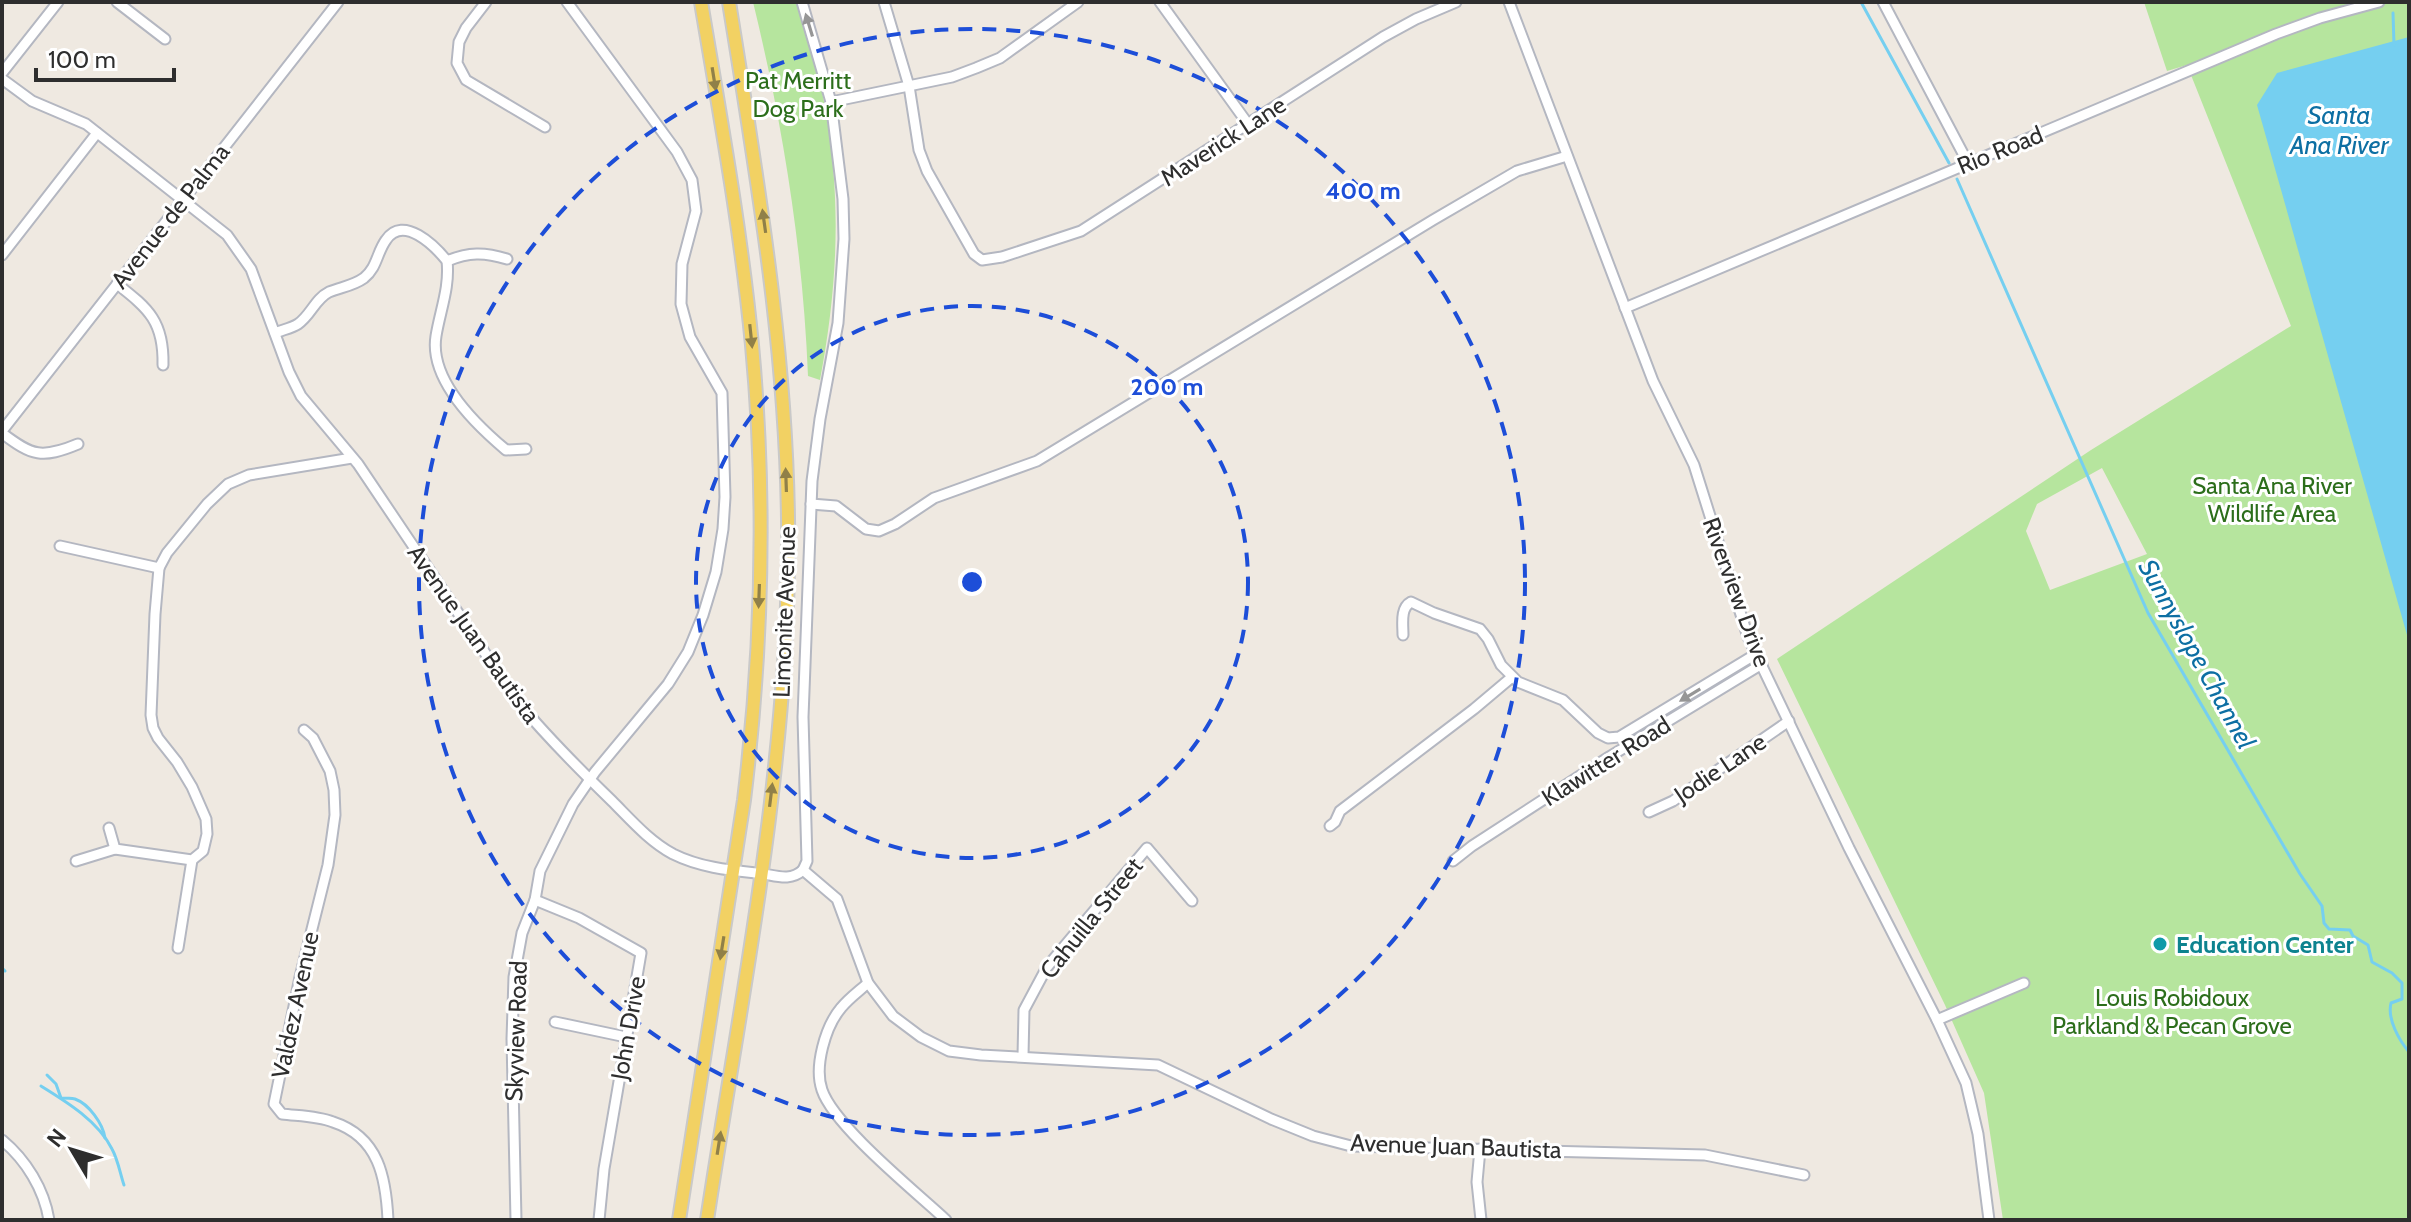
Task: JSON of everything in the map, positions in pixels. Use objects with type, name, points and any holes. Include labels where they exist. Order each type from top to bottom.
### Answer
[{"type":"main road","name":"Limonite Avenue","points":[[679,1220],[751,744],[759,589],[758,427],[742,261],[701,2]]},
{"type":"main road","name":"Limonite Avenue","points":[[707,1220],[761,873],[780,720],[788,565],[785,440],[774,298],[729,2]]},
{"type":"street","points":[[2,76],[58,2]]},
{"type":"street","points":[[117,2],[165,39]]},
{"type":"street","name":"Avenue de Palma","points":[[2,432],[338,2]]},
{"type":"street","points":[[486,2],[459,42],[457,63],[466,80],[545,127]]},
{"type":"street","name":"Skyview Road","points":[[516,1220],[512,1109],[514,977],[522,933],[535,900],[540,871],[573,804],[589,779],[668,684],[688,652],[716,572],[725,497],[722,393],[690,337],[681,304],[682,264],[696,211],[694,189],[686,165],[567,2]]},
{"type":"street","points":[[802,2],[831,102],[843,199],[843,279],[817,441],[811,504],[803,717],[807,861],[803,870]]},
{"type":"street","points":[[884,2],[909,86]]},
{"type":"street","points":[[831,102],[952,77],[1000,58],[1078,2]]},
{"type":"street","points":[[1160,2],[1248,124]]},
{"type":"street","name":"Maverick Lane","points":[[909,86],[919,150],[927,171],[974,254],[982,260],[1002,257],[1081,231],[1383,37],[1456,2]]},
{"type":"street","name":"Riverview Drive","points":[[1509,2],[1653,381],[1694,465],[1748,637],[1966,1083],[1973,1108],[1989,1220]]},
{"type":"street","points":[[1883,2],[1963,165]]},
{"type":"street","name":"Rio Road","points":[[1625,308],[2276,34],[2379,2]]},
{"type":"street","name":"Avenue Juan Bautista","points":[[2,76],[32,101],[76,119],[97,133],[227,235],[246,260],[301,396],[352,458],[535,723],[662,848],[691,862],[734,871],[792,877],[803,870],[837,899],[868,983],[893,1016],[921,1037],[949,1051],[981,1055],[1158,1065],[1271,1119],[1313,1136],[1351,1146],[1705,1155],[1804,1175]]},
{"type":"street","points":[[2,255],[97,133]]},
{"type":"street","points":[[811,504],[836,506],[866,529],[879,531],[934,498],[1037,461],[1517,171],[1567,156]]},
{"type":"street","points":[[275,333],[300,323],[318,299],[329,292],[351,286],[364,278],[394,232],[414,232],[428,241],[447,261],[446,288],[435,339],[435,359],[442,376],[485,432],[506,450],[526,449]]},
{"type":"street","points":[[447,261],[485,252],[507,259]]},
{"type":"street","points":[[117,284],[156,321],[163,344],[163,365]]},
{"type":"street","points":[[2,432],[17,446],[37,454],[56,453],[78,444]]},
{"type":"street","points":[[178,948],[192,860],[203,851],[207,834],[206,819],[177,762],[153,728],[151,715],[159,568],[167,553],[207,504],[228,484],[249,475],[352,458]]},
{"type":"street","points":[[60,546],[159,568]]},
{"type":"street","points":[[1403,635],[1404,611],[1411,602],[1480,629],[1501,665],[1512,677],[1563,700],[1598,733],[1608,738],[1698,691],[1756,654]]},
{"type":"street","name":"Klawitter Road","points":[[1453,861],[1622,749],[1762,664]]},
{"type":"street","points":[[1330,826],[1340,811],[1512,677]]},
{"type":"street","name":"Jodie Lane","points":[[1649,812],[1673,801],[1789,721]]},
{"type":"street","name":"Valdez Avenue","points":[[304,730],[313,738],[330,771],[335,815],[328,865],[300,977],[274,1104],[282,1114],[340,1124],[366,1143],[379,1162],[387,1194],[388,1220]]},
{"type":"street","points":[[1615,737],[1622,749]]},
{"type":"street","points":[[109,828],[115,849]]},
{"type":"street","name":"Cahuilla Street","points":[[1023,1056],[1024,1010],[1047,967],[1147,848],[1192,901]]},
{"type":"street","points":[[76,861],[115,849],[192,860]]},
{"type":"street","name":"John Drive","points":[[535,900],[579,918],[641,953],[604,1169],[599,1220]]},
{"type":"street","points":[[868,983],[839,1010],[826,1036],[818,1060],[821,1089],[830,1108],[857,1137],[946,1220]]},
{"type":"street","points":[[1937,1020],[2024,983]]},
{"type":"street","points":[[555,1022],[626,1037]]},
{"type":"street","points":[[2,1140],[21,1159],[35,1180],[49,1220]]},
{"type":"street","points":[[1480,1149],[1477,1182],[1481,1220]]},
{"type":"green space","name":"Pat Merritt Dog Park","points":[[753,2],[797,2],[823,96],[831,143],[836,236],[828,331],[820,380],[808,376],[802,282],[790,188],[774,95]]},
{"type":"green space","name":"Louis Robidoux Parkland & Pecan Grove","points":[[2144,2],[2409,2],[2409,1220],[2003,1220],[1984,1093],[1945,1005],[1777,659],[2091,450],[2291,326],[2187,65],[2167,71]],"holes":[[[2102,468],[2147,554],[2050,590],[2026,531],[2037,504]]]},
{"type":"water","name":"Santa Ana River","points":[[2409,37],[2409,642],[2257,105],[2277,73]]},
{"type":"waterway","name":"Sunnyslope Channel","points":[[1861,2],[1949,163]]},
{"type":"waterway","points":[[2393,13],[2394,45]]},
{"type":"waterway","name":"Sunnyslope Channel","points":[[1957,179],[2148,613],[2300,874],[2322,906],[2324,923],[2329,929],[2350,930],[2353,936],[2368,945],[2372,962],[2392,973],[2402,983],[2402,999],[2391,1003],[2390,1009],[2392,1022],[2409,1052]]},
{"type":"waterway","points":[[2,968],[5,971]]},
{"type":"waterway","points":[[47,1075],[56,1084],[61,1098],[75,1099],[90,1110],[105,1138]]},
{"type":"waterway","points":[[41,1086],[99,1130],[114,1153],[124,1185]]},
{"type":"place","name":"Education Center","points":[[2160,944]]},
{"type":"park label","name":"Santa Ana River Wildlife Area","points":[[2272,499]]}]
